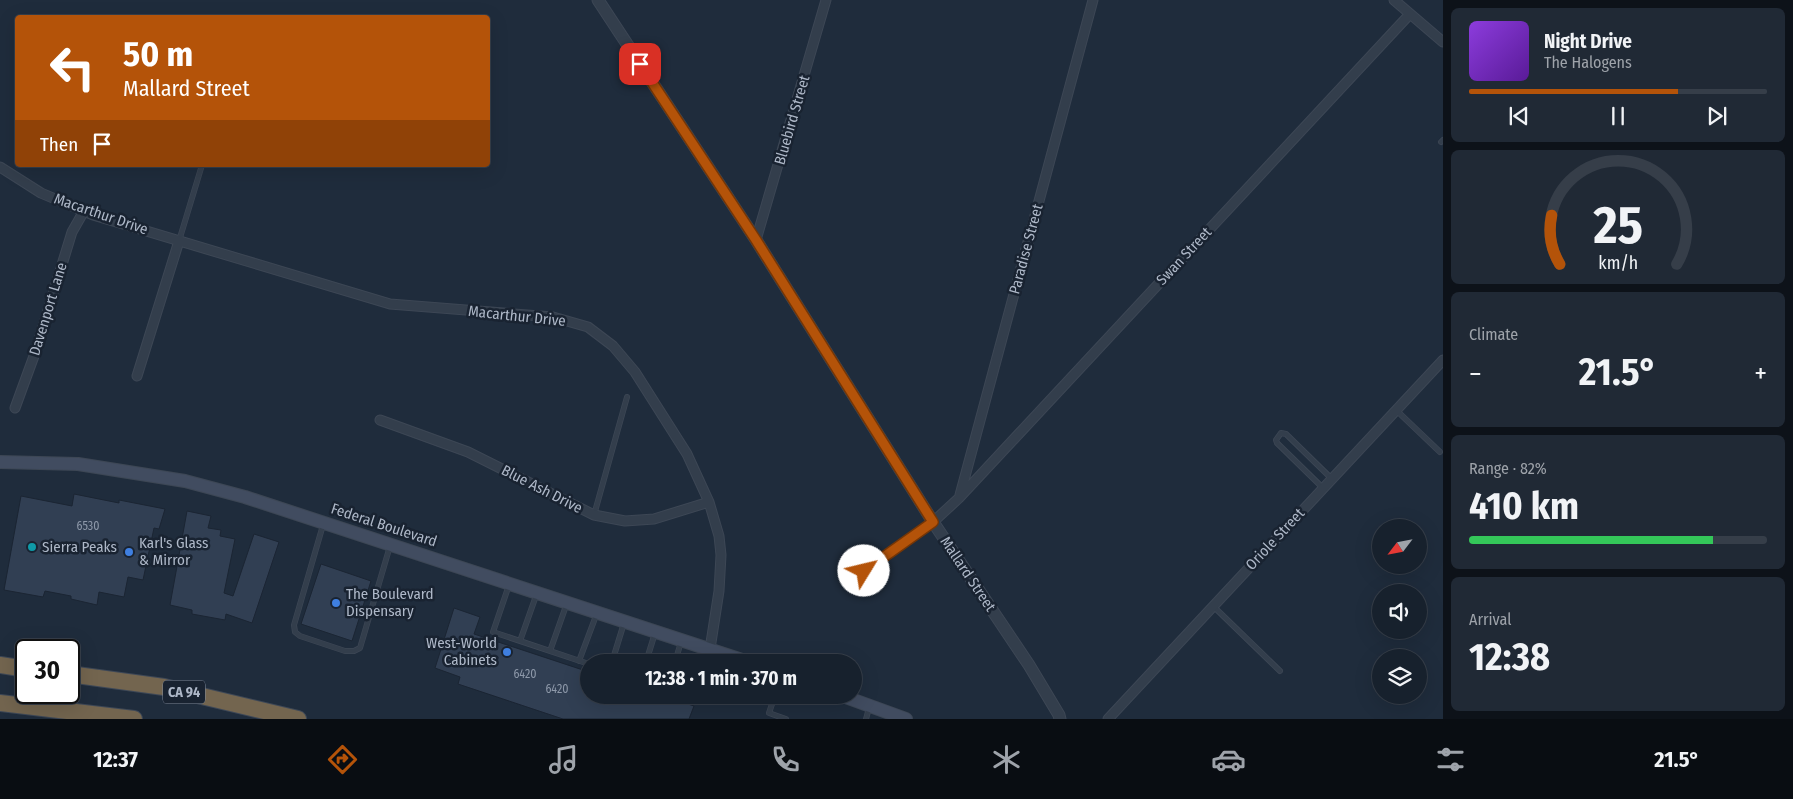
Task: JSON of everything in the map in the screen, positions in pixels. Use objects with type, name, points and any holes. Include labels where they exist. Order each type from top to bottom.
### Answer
[{"type":"highway","points":[[0,665],[15,667]]},
{"type":"highway","name":"CA 94","points":[[80,676],[164,687],[298,719]]},
{"type":"highway","points":[[0,703],[134,719]]},
{"type":"main road","name":"Federal Boulevard","points":[[0,462],[78,464],[185,481],[245,497],[725,654]]},
{"type":"main road","points":[[862,703],[906,719]]},
{"type":"street","name":"Mallard Street","points":[[598,0],[756,240],[933,522],[1029,665],[1060,719]]},
{"type":"street","name":"Bluebird Street","points":[[756,240],[826,0]]},
{"type":"street","name":"Paradise Street","points":[[959,498],[1093,0]]},
{"type":"street","points":[[1394,0],[1443,42]]},
{"type":"street","name":"Swan Street","points":[[864,571],[933,522],[959,498],[1410,14]]},
{"type":"street","name":"Macarthur Drive","points":[[0,167],[41,193],[93,215],[390,304],[553,317],[588,326],[613,346],[635,372],[687,454],[709,502],[719,536],[721,555],[719,591],[710,649]]},
{"type":"street","name":"Davenport Lane","points":[[15,408],[34,356],[72,232],[84,211]]},
{"type":"street","points":[[137,376],[179,240]]},
{"type":"street","name":"Oriole Street","points":[[1108,719],[1443,360]]},
{"type":"street","name":"Blue Ash Drive","points":[[380,420],[468,452],[594,515],[625,521],[654,519],[709,502]]},
{"type":"lane","points":[[179,240],[201,167]]},
{"type":"lane","points":[[594,515],[627,397]]},
{"type":"lane","points":[[1396,410],[1440,452]]},
{"type":"lane","points":[[1324,488],[1277,443],[1276,440],[1281,432],[1286,434],[1332,479]]},
{"type":"lane","points":[[324,523],[294,625],[295,632],[300,636],[345,651],[354,651],[360,648],[390,544]]},
{"type":"lane","points":[[509,584],[493,632],[579,661],[598,612]]},
{"type":"lane","points":[[520,641],[538,592]]},
{"type":"lane","points":[[550,651],[567,602]]},
{"type":"lane","points":[[1213,606],[1280,671]]},
{"type":"lane","points":[[615,654],[625,621]]},
{"type":"lane","points":[[649,654],[656,631]]},
{"type":"lane","points":[[678,654],[682,640]]},
{"type":"lane","points":[[708,654],[710,649]]},
{"type":"lane","points":[[772,704],[768,713],[786,719]]},
{"type":"lane","points":[[866,719],[870,706]]},
{"type":"building","points":[[74,494],[119,503],[119,500],[165,509],[159,529],[154,528],[143,580],[128,577],[124,597],[99,592],[97,605],[71,599],[71,596],[45,591],[43,597],[4,590],[21,496],[72,506]]},
{"type":"building","points":[[187,511],[211,516],[208,528],[221,530],[220,536],[235,539],[224,593],[233,596],[254,534],[279,542],[252,623],[226,614],[225,620],[192,614],[192,610],[170,605]]},
{"type":"building","name":"The Boulevard Dispensary","points":[[321,564],[371,581],[352,641],[301,624]]},
{"type":"building","points":[[454,608],[480,617],[474,634],[580,669],[580,704],[688,704],[694,706],[689,719],[563,719],[458,684],[460,677],[435,668]]},
{"type":"place","name":"Sierra Peaks","points":[[32,547]]},
{"type":"place","name":"Karl's Glass & Mirror","points":[[129,552]]},
{"type":"place","name":"The Boulevard Dispensary","points":[[336,603]]},
{"type":"place","name":"West-World Cabinets","points":[[507,652]]},
{"type":"route","points":[[640,64],[756,240],[933,522],[864,571]]}]
